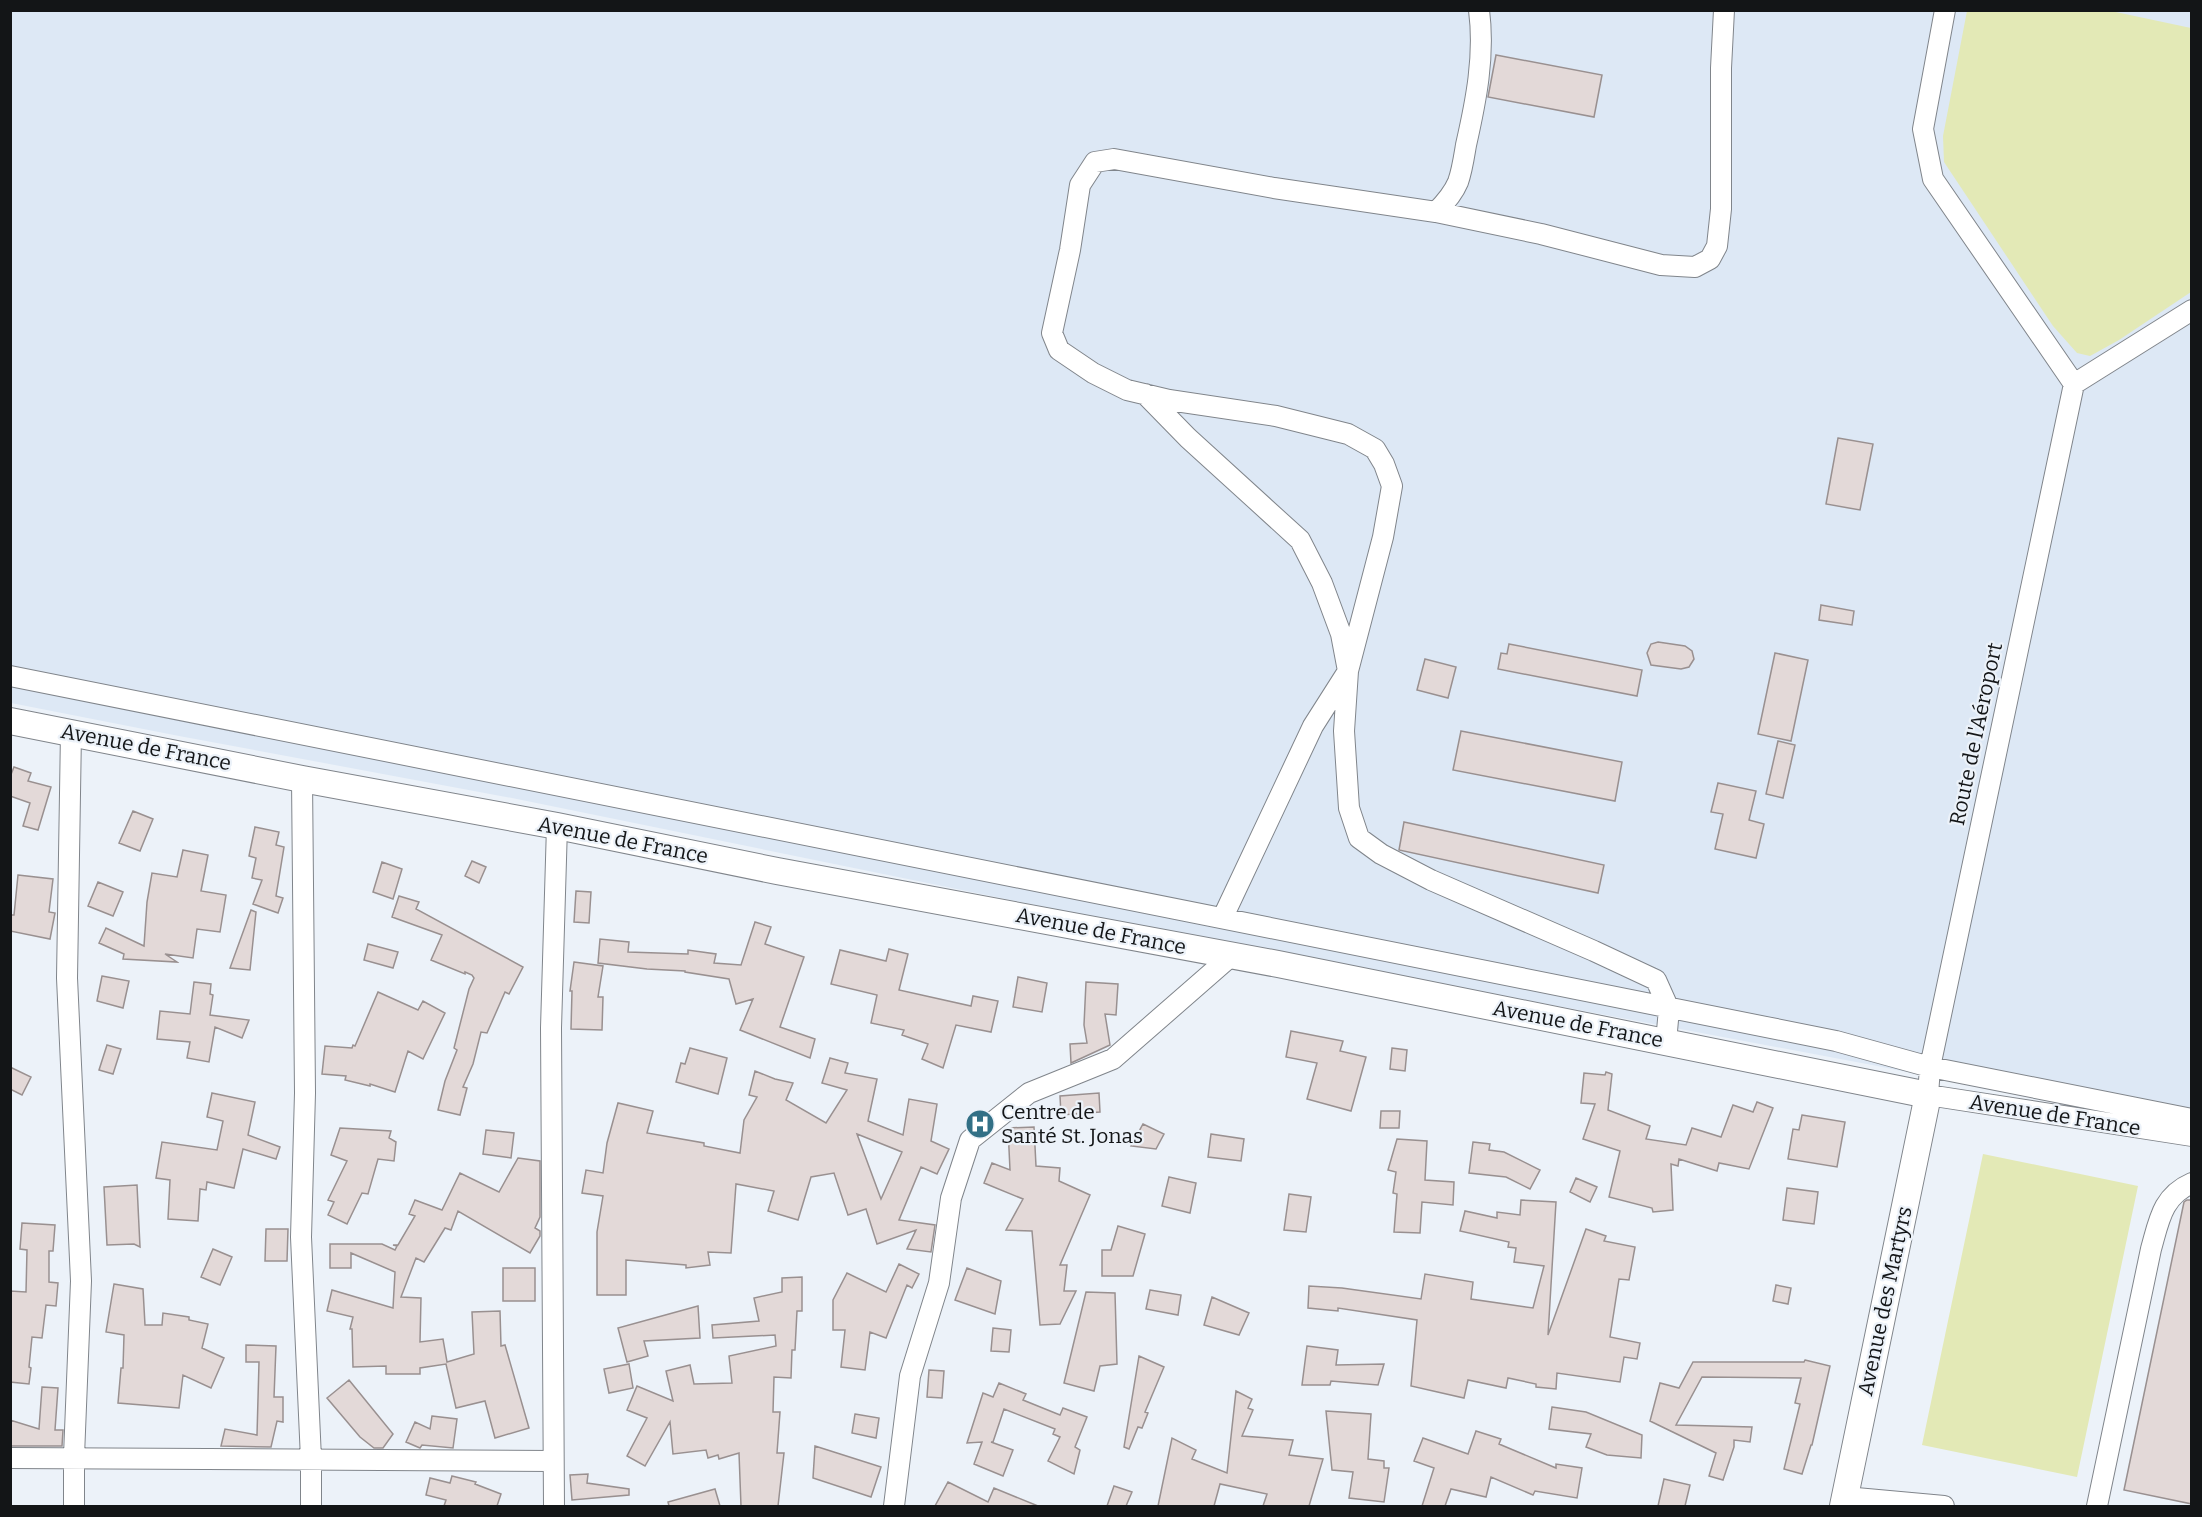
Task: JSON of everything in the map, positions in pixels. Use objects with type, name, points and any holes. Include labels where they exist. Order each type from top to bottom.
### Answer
[{"type":"main road","name":"Avenue de France","points":[[10,721],[302,779],[557,826],[777,871],[1231,956],[1928,1095]]},
{"type":"main road","name":"Avenue des Martyrs","points":[[1844,1502],[1928,1095]]},
{"type":"street","points":[[1436,212],[1448,200],[1458,181],[1473,114],[1481,64],[1479,10]]},
{"type":"street","points":[[1666,1042],[1669,1009],[1656,981],[1594,951],[1431,880],[1381,854],[1359,838],[1349,808],[1344,731],[1348,671],[1383,537],[1392,486],[1384,464],[1375,449],[1348,435],[1276,416],[1169,400],[1127,390],[1093,373],[1059,350],[1052,333],[1070,250],[1080,185],[1095,162],[1114,159],[1274,188],[1436,212],[1541,234],[1661,264],[1695,267],[1710,259],[1717,246],[1721,209],[1721,68],[1724,10]]},
{"type":"street","points":[[1945,10],[1923,129],[1933,179],[2074,384],[2192,310]]},
{"type":"street","name":"Route de l'Aéroport","points":[[1928,1095],[1930,1067],[2074,384]]},
{"type":"street","points":[[1145,394],[1188,438],[1300,540],[1322,583],[1341,634],[1348,671],[1313,726],[1222,917]]},
{"type":"street","points":[[10,676],[1836,1041],[1930,1067],[2192,1119]]},
{"type":"street","points":[[70,732],[67,978],[81,1281],[74,1506]]},
{"type":"street","points":[[302,779],[305,1093],[301,1237],[311,1506]]},
{"type":"street","points":[[554,1506],[551,1028],[557,826]]},
{"type":"street","points":[[894,1506],[909,1376],[939,1283],[951,1198],[970,1140],[1029,1093],[1113,1059],[1231,956]]},
{"type":"street","name":"Avenue de France","points":[[1928,1095],[2192,1136]]},
{"type":"street","points":[[2097,1506],[2151,1249],[2163,1208],[2175,1192],[2192,1183]]},
{"type":"street","points":[[10,1458],[74,1456],[553,1461]]},
{"type":"street","points":[[1844,1502],[1944,1506]]},
{"type":"shaded area","points":[[10,11],[2191,11],[2191,1129],[1872,1065],[1206,940],[512,798],[11,703]]},
{"type":"green space","points":[[1967,11],[2111,11],[2191,28],[2191,292],[2119,340],[2090,356],[2077,353],[2053,326],[1944,162],[1943,136]]},
{"type":"green space","points":[[1983,1154],[2138,1186],[2077,1477],[1922,1445]]},
{"type":"building","points":[[1496,55],[1602,75],[1594,117],[1488,97]]},
{"type":"building","points":[[1838,438],[1873,444],[1860,510],[1826,504]]},
{"type":"building","points":[[1821,605],[1854,611],[1852,625],[1819,620]]},
{"type":"building","points":[[1658,642],[1685,646],[1692,651],[1694,659],[1689,667],[1681,669],[1651,665],[1647,653],[1651,644]]},
{"type":"building","points":[[1509,644],[1642,670],[1637,696],[1498,669],[1501,653],[1507,654]]},
{"type":"building","points":[[1775,653],[1808,660],[1791,741],[1758,734]]},
{"type":"building","points":[[1425,659],[1456,667],[1448,698],[1417,690]]},
{"type":"building","points":[[1461,731],[1622,762],[1615,801],[1453,770]]},
{"type":"building","points":[[1778,741],[1795,745],[1783,798],[1766,794]]},
{"type":"building","points":[[14,767],[31,773],[28,781],[51,787],[38,830],[23,826],[30,803],[10,796],[10,777]]},
{"type":"building","points":[[1718,783],[1756,791],[1749,820],[1764,824],[1756,858],[1715,849],[1723,814],[1711,812]]},
{"type":"building","points":[[133,811],[153,819],[140,851],[119,843]]},
{"type":"building","points":[[1404,822],[1604,865],[1598,893],[1399,850]]},
{"type":"building","points":[[255,827],[279,832],[276,845],[284,847],[276,896],[283,898],[278,913],[253,904],[262,880],[252,878],[256,858],[249,856]]},
{"type":"building","points":[[183,850],[208,855],[201,891],[226,895],[220,932],[197,929],[193,958],[165,954],[177,962],[123,959],[124,954],[99,943],[106,928],[144,946],[147,902],[152,873],[177,877]]},
{"type":"building","points":[[472,861],[486,867],[479,883],[465,876]]},
{"type":"building","points":[[382,862],[402,869],[393,899],[373,892]]},
{"type":"building","points":[[18,875],[53,879],[49,912],[55,913],[50,939],[10,931],[10,915],[14,915]]},
{"type":"building","points":[[98,882],[123,892],[113,916],[88,906]]},
{"type":"building","points":[[576,891],[591,892],[589,923],[574,922]]},
{"type":"building","points":[[399,896],[419,902],[416,909],[523,967],[509,994],[505,992],[487,1033],[481,1032],[473,1064],[463,1087],[467,1088],[460,1115],[438,1110],[445,1081],[457,1050],[454,1048],[474,978],[465,972],[465,974],[431,960],[442,935],[392,917]]},
{"type":"building","points":[[251,910],[256,912],[250,970],[230,968]]},
{"type":"building","points":[[755,922],[771,927],[765,944],[804,957],[780,1027],[815,1039],[810,1058],[740,1030],[753,999],[736,1004],[729,979],[685,971],[598,963],[600,939],[629,942],[628,952],[688,954],[688,950],[716,954],[714,963],[741,965]]},
{"type":"building","points":[[368,944],[398,952],[393,968],[364,960]]},
{"type":"building","points":[[889,949],[908,954],[899,990],[971,1006],[973,996],[998,1001],[991,1032],[956,1025],[943,1068],[922,1059],[928,1044],[902,1035],[904,1030],[871,1023],[877,995],[831,984],[840,950],[886,961]]},
{"type":"building","points":[[574,962],[603,966],[598,997],[603,997],[602,1030],[571,1029],[572,991],[570,991]]},
{"type":"building","points":[[102,976],[129,981],[123,1008],[97,1001]]},
{"type":"building","points":[[1018,977],[1047,983],[1042,1012],[1013,1007]]},
{"type":"building","points":[[194,982],[211,984],[210,994],[213,995],[210,1015],[249,1020],[242,1038],[215,1027],[209,1062],[187,1058],[190,1042],[157,1039],[160,1011],[190,1014]]},
{"type":"building","points":[[1086,982],[1118,984],[1116,1015],[1105,1014],[1110,1045],[1071,1063],[1070,1044],[1087,1043],[1084,1025]]},
{"type":"building","points":[[378,992],[418,1010],[423,1001],[445,1013],[423,1059],[408,1051],[395,1092],[370,1084],[370,1086],[345,1080],[346,1076],[322,1074],[325,1046],[352,1048],[353,1045],[355,1046]]},
{"type":"building","points":[[1291,1031],[1343,1041],[1340,1051],[1366,1057],[1351,1111],[1307,1099],[1317,1063],[1286,1057]]},
{"type":"building","points":[[107,1045],[121,1049],[113,1074],[99,1070]]},
{"type":"building","points":[[690,1048],[727,1058],[718,1094],[676,1082],[681,1063],[685,1064]]},
{"type":"building","points":[[1392,1048],[1407,1050],[1405,1071],[1390,1069]]},
{"type":"building","points":[[830,1058],[848,1063],[845,1073],[877,1079],[868,1121],[903,1135],[909,1099],[937,1104],[931,1141],[949,1149],[937,1174],[921,1167],[899,1220],[935,1225],[931,1252],[907,1249],[916,1230],[877,1244],[866,1209],[848,1215],[834,1173],[811,1177],[798,1220],[768,1211],[774,1191],[736,1184],[731,1253],[708,1252],[710,1265],[686,1268],[686,1265],[626,1260],[626,1295],[597,1295],[597,1232],[603,1196],[582,1193],[586,1170],[603,1173],[607,1143],[618,1103],[653,1111],[647,1133],[704,1143],[704,1146],[740,1153],[744,1120],[757,1097],[749,1095],[755,1071],[793,1083],[786,1100],[826,1123],[847,1090],[822,1083]],"holes":[[[857,1134],[902,1152],[881,1199]]]},
{"type":"building","points":[[10,1067],[31,1077],[22,1095],[10,1089]]},
{"type":"building","points":[[1606,1072],[1612,1074],[1608,1110],[1650,1126],[1646,1139],[1686,1145],[1692,1128],[1721,1137],[1733,1105],[1753,1112],[1757,1102],[1773,1108],[1749,1169],[1719,1163],[1717,1171],[1679,1159],[1678,1166],[1671,1164],[1673,1210],[1653,1212],[1652,1208],[1609,1197],[1620,1151],[1583,1139],[1595,1104],[1581,1103],[1584,1073],[1605,1075]]},
{"type":"building","points":[[212,1093],[255,1102],[248,1135],[280,1147],[276,1159],[243,1149],[234,1188],[207,1182],[206,1190],[200,1189],[198,1221],[168,1219],[170,1180],[156,1178],[162,1142],[217,1150],[223,1121],[207,1117]]},
{"type":"building","points":[[1099,1093],[1100,1112],[1061,1115],[1060,1096]]},
{"type":"building","points":[[1381,1111],[1400,1111],[1399,1128],[1380,1128]]},
{"type":"building","points":[[1802,1115],[1845,1122],[1837,1167],[1788,1159],[1793,1129],[1799,1130]]},
{"type":"building","points":[[1143,1124],[1164,1134],[1156,1149],[1131,1146]]},
{"type":"building","points":[[1034,1127],[1036,1166],[1060,1168],[1059,1181],[1090,1195],[1060,1265],[1067,1265],[1064,1291],[1076,1291],[1060,1324],[1040,1325],[1032,1231],[1006,1230],[1023,1199],[984,1183],[992,1163],[1010,1170],[1008,1128]]},
{"type":"building","points":[[340,1128],[391,1131],[389,1138],[396,1142],[394,1161],[378,1159],[368,1194],[362,1193],[347,1224],[328,1215],[334,1202],[328,1200],[347,1161],[331,1155]]},
{"type":"building","points":[[486,1130],[514,1133],[511,1158],[483,1154]]},
{"type":"building","points":[[1211,1134],[1244,1139],[1241,1161],[1208,1157]]},
{"type":"building","points":[[1397,1139],[1427,1141],[1425,1180],[1454,1182],[1453,1205],[1422,1202],[1420,1233],[1394,1232],[1397,1194],[1393,1193],[1396,1172],[1388,1170]]},
{"type":"building","points":[[1473,1142],[1490,1144],[1489,1150],[1504,1152],[1540,1170],[1530,1189],[1506,1177],[1469,1173]]},
{"type":"building","points":[[518,1158],[540,1161],[540,1217],[535,1228],[540,1231],[540,1236],[530,1253],[458,1211],[451,1230],[445,1228],[424,1262],[416,1258],[401,1297],[421,1298],[420,1342],[443,1339],[447,1362],[474,1354],[472,1312],[500,1311],[501,1346],[505,1345],[529,1428],[495,1438],[485,1401],[456,1408],[446,1364],[420,1368],[420,1374],[386,1374],[386,1366],[353,1367],[352,1329],[350,1329],[353,1317],[327,1311],[332,1290],[393,1308],[395,1272],[351,1253],[351,1268],[330,1268],[330,1244],[382,1244],[395,1250],[397,1246],[393,1245],[398,1245],[415,1216],[409,1214],[415,1200],[442,1210],[460,1173],[499,1192]]},
{"type":"building","points":[[1169,1177],[1196,1183],[1190,1213],[1162,1206]]},
{"type":"building","points":[[1576,1178],[1597,1187],[1590,1202],[1570,1192]]},
{"type":"building","points":[[137,1185],[140,1247],[134,1244],[107,1245],[104,1187]]},
{"type":"building","points":[[1787,1188],[1818,1192],[1814,1224],[1783,1220]]},
{"type":"building","points":[[1289,1194],[1311,1197],[1306,1232],[1284,1230]]},
{"type":"building","points":[[1521,1200],[1556,1202],[1548,1335],[1586,1229],[1606,1236],[1604,1241],[1635,1247],[1629,1280],[1619,1279],[1610,1337],[1640,1343],[1637,1359],[1624,1357],[1620,1382],[1557,1373],[1556,1389],[1536,1387],[1536,1384],[1508,1378],[1506,1388],[1468,1380],[1464,1398],[1411,1386],[1417,1320],[1338,1308],[1338,1311],[1308,1308],[1309,1286],[1342,1288],[1421,1299],[1425,1274],[1473,1282],[1471,1299],[1533,1308],[1544,1266],[1514,1262],[1516,1248],[1508,1247],[1509,1242],[1460,1231],[1465,1211],[1497,1218],[1497,1212],[1520,1215]]},
{"type":"building","points":[[2192,1200],[2192,1504],[2124,1490],[2184,1202]]},
{"type":"building","points":[[22,1223],[55,1225],[53,1251],[49,1251],[49,1282],[58,1283],[56,1306],[46,1305],[42,1338],[32,1337],[29,1384],[10,1382],[10,1291],[26,1292],[27,1250],[20,1249]]},
{"type":"building","points":[[1118,1226],[1145,1234],[1133,1276],[1102,1276],[1102,1250],[1111,1250]]},
{"type":"building","points":[[266,1229],[288,1229],[287,1261],[265,1261]]},
{"type":"building","points":[[213,1249],[232,1257],[220,1285],[201,1277]]},
{"type":"building","points":[[899,1264],[919,1274],[912,1288],[907,1285],[886,1338],[870,1332],[865,1370],[841,1367],[845,1330],[833,1330],[833,1300],[847,1273],[886,1292]]},
{"type":"building","points":[[503,1268],[535,1268],[535,1301],[503,1301]]},
{"type":"building","points":[[967,1268],[1001,1281],[995,1314],[955,1300]]},
{"type":"building","points":[[802,1277],[802,1311],[797,1311],[791,1378],[774,1377],[773,1412],[780,1412],[777,1453],[784,1453],[778,1506],[741,1506],[739,1453],[719,1459],[718,1455],[708,1458],[706,1450],[673,1454],[670,1422],[645,1466],[627,1456],[647,1418],[627,1410],[637,1386],[673,1401],[666,1371],[690,1365],[694,1384],[732,1383],[729,1356],[776,1346],[775,1335],[713,1338],[712,1325],[759,1321],[754,1298],[782,1292],[782,1278]]},
{"type":"building","points":[[114,1284],[143,1289],[145,1325],[162,1325],[163,1313],[189,1317],[189,1320],[208,1324],[202,1348],[224,1358],[211,1388],[183,1375],[179,1408],[118,1403],[121,1368],[123,1368],[124,1335],[106,1332]]},
{"type":"building","points":[[1776,1285],[1791,1288],[1788,1304],[1773,1301]]},
{"type":"building","points":[[1150,1290],[1181,1295],[1178,1315],[1146,1309]]},
{"type":"building","points":[[1086,1292],[1115,1293],[1117,1364],[1100,1366],[1094,1391],[1064,1383]]},
{"type":"building","points":[[1212,1297],[1249,1313],[1239,1335],[1204,1325]]},
{"type":"building","points":[[698,1306],[700,1338],[644,1341],[648,1356],[627,1362],[618,1328]]},
{"type":"building","points":[[993,1328],[1011,1330],[1009,1352],[991,1351]]},
{"type":"building","points":[[246,1345],[276,1346],[274,1397],[283,1397],[283,1422],[277,1421],[271,1447],[221,1446],[225,1429],[257,1435],[259,1362],[246,1362]]},
{"type":"building","points":[[1307,1346],[1338,1350],[1336,1365],[1384,1364],[1378,1385],[1331,1381],[1330,1385],[1302,1385]]},
{"type":"building","points":[[1139,1356],[1164,1367],[1145,1412],[1148,1413],[1142,1428],[1138,1427],[1129,1449],[1124,1447]]},
{"type":"building","points":[[1805,1360],[1830,1366],[1812,1445],[1802,1474],[1784,1469],[1800,1404],[1795,1403],[1801,1378],[1702,1377],[1676,1425],[1752,1427],[1750,1442],[1734,1440],[1734,1447],[1723,1480],[1709,1476],[1716,1453],[1650,1421],[1660,1383],[1679,1388],[1693,1362],[1804,1362]]},
{"type":"building","points":[[629,1364],[633,1388],[609,1393],[604,1369]]},
{"type":"building","points":[[929,1370],[944,1371],[942,1398],[927,1397]]},
{"type":"building","points":[[349,1380],[393,1434],[383,1448],[374,1448],[360,1437],[327,1398]]},
{"type":"building","points":[[999,1383],[1026,1394],[1023,1400],[1060,1415],[1063,1408],[1087,1417],[1075,1447],[1080,1450],[1074,1474],[1048,1461],[1060,1437],[1053,1434],[1055,1429],[1004,1409],[993,1442],[991,1442],[1013,1450],[1003,1476],[974,1464],[982,1442],[967,1443],[983,1393],[993,1397]]},
{"type":"building","points":[[42,1387],[58,1388],[55,1430],[63,1430],[62,1446],[10,1446],[10,1420],[39,1429]]},
{"type":"building","points":[[1236,1391],[1252,1399],[1248,1408],[1253,1410],[1242,1436],[1293,1440],[1289,1455],[1323,1459],[1309,1506],[1263,1506],[1267,1494],[1220,1484],[1214,1506],[1158,1506],[1172,1438],[1196,1450],[1192,1459],[1227,1473]]},
{"type":"building","points":[[1552,1407],[1586,1412],[1642,1435],[1641,1458],[1607,1455],[1586,1447],[1591,1434],[1549,1429]]},
{"type":"building","points":[[1326,1411],[1371,1414],[1368,1459],[1384,1461],[1384,1468],[1389,1468],[1384,1502],[1349,1498],[1353,1472],[1332,1470]]},
{"type":"building","points":[[855,1414],[879,1418],[876,1438],[852,1433]]},
{"type":"building","points":[[432,1416],[457,1419],[453,1448],[422,1445],[420,1448],[406,1442],[415,1422],[430,1429]]},
{"type":"building","points":[[1476,1431],[1501,1439],[1499,1444],[1556,1468],[1556,1464],[1582,1468],[1577,1498],[1535,1491],[1533,1495],[1491,1477],[1486,1497],[1451,1489],[1445,1506],[1422,1506],[1434,1468],[1414,1461],[1423,1438],[1468,1454]]},
{"type":"building","points":[[815,1446],[881,1467],[871,1497],[813,1478]]},
{"type":"building","points":[[588,1474],[587,1483],[629,1489],[629,1495],[572,1500],[570,1475]]},
{"type":"building","points":[[452,1476],[476,1482],[475,1484],[501,1494],[497,1506],[444,1506],[446,1500],[426,1495],[430,1478],[450,1483]]},
{"type":"building","points":[[1664,1479],[1690,1485],[1685,1506],[1658,1506]]},
{"type":"building","points":[[948,1482],[988,1502],[994,1488],[1038,1506],[935,1506]]},
{"type":"building","points":[[1114,1486],[1132,1492],[1126,1506],[1107,1506]]},
{"type":"building","points":[[715,1489],[720,1506],[669,1506],[668,1502]]},
{"type":"place","name":"Centre de Santé St. Jonas","points":[[980,1124]]}]
